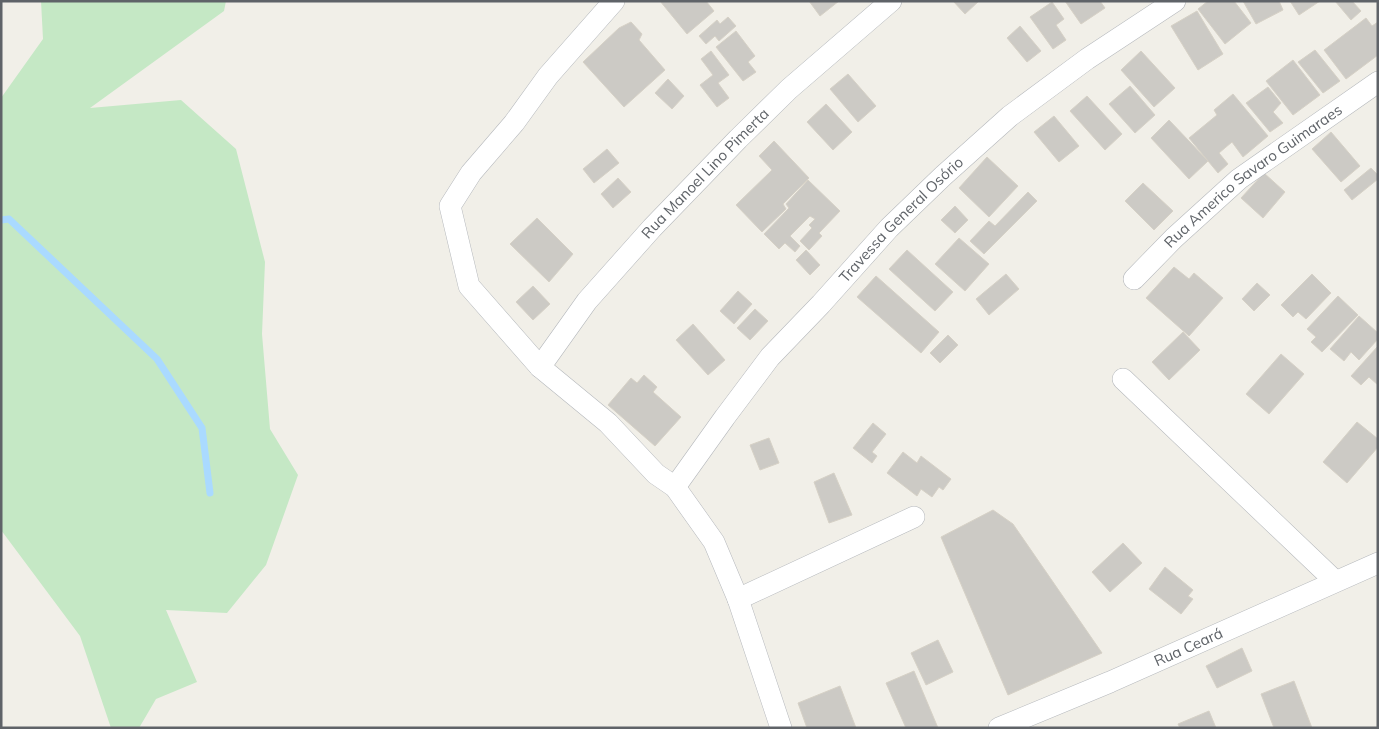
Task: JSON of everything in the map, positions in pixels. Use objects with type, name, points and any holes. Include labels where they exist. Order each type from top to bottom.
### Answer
[{"type":"street","points":[[614,1],[548,76],[514,123],[471,174],[450,206],[469,286],[540,367],[608,422],[656,474],[675,487],[714,542],[738,599],[781,728]]},
{"type":"street","name":"Rua Manoel Lino Pimerta","points":[[540,367],[587,301],[652,228],[783,95],[891,1]]},
{"type":"street","name":"Travessa General Osório","points":[[675,487],[770,357],[821,304],[889,228],[943,176],[1018,111],[1087,59],[1175,1]]},
{"type":"street","name":"Rua Americo Savaro Guimaraes","points":[[1134,279],[1174,238],[1238,179],[1378,82]]},
{"type":"street","points":[[1123,379],[1335,581]]},
{"type":"street","points":[[738,599],[914,517]]},
{"type":"street","name":"Rua Ceará","points":[[999,728],[1110,682],[1378,562]]},
{"type":"green space","points":[[41,1],[226,1],[224,11],[90,108],[181,100],[236,149],[265,262],[262,334],[270,429],[298,475],[266,565],[227,613],[166,610],[197,682],[156,699],[139,728],[111,728],[80,636],[1,530],[1,98],[43,39]]},
{"type":"building","points":[[660,1],[706,1],[714,11],[687,34]]},
{"type":"building","points":[[809,1],[839,1],[820,16]]},
{"type":"building","points":[[953,1],[979,1],[965,14]]},
{"type":"building","points":[[1065,1],[1100,1],[1105,8],[1081,24]]},
{"type":"building","points":[[1208,1],[1234,1],[1251,23],[1225,44],[1198,9]]},
{"type":"building","points":[[1243,1],[1279,1],[1283,10],[1256,24]]},
{"type":"building","points":[[1290,1],[1320,1],[1299,15]]},
{"type":"building","points":[[1335,1],[1352,1],[1361,11],[1351,20]]},
{"type":"building","points":[[1052,2],[1064,19],[1056,25],[1066,40],[1053,49],[1030,17]]},
{"type":"building","points":[[1197,11],[1223,54],[1198,70],[1171,26]]},
{"type":"building","points":[[728,17],[736,26],[719,41],[715,36],[706,44],[699,36],[717,20],[720,24]]},
{"type":"building","points":[[1366,18],[1372,26],[1378,22],[1378,55],[1346,79],[1324,50]]},
{"type":"building","points":[[631,22],[642,34],[639,40],[665,70],[624,107],[583,62],[619,28]]},
{"type":"building","points":[[1020,26],[1041,51],[1027,62],[1007,38]]},
{"type":"building","points":[[736,31],[755,56],[748,62],[756,72],[743,81],[716,47]]},
{"type":"building","points":[[1315,50],[1340,81],[1323,93],[1298,62]]},
{"type":"building","points":[[711,51],[729,75],[718,83],[729,98],[717,107],[700,85],[713,75],[701,59]]},
{"type":"building","points":[[1141,51],[1175,88],[1154,107],[1121,70]]},
{"type":"building","points":[[1293,60],[1320,95],[1293,115],[1266,81]]},
{"type":"building","points":[[848,74],[876,106],[858,122],[830,89]]},
{"type":"building","points":[[668,79],[684,96],[672,109],[655,93]]},
{"type":"building","points":[[1130,86],[1155,115],[1135,133],[1109,104]]},
{"type":"building","points":[[1268,87],[1281,103],[1273,112],[1283,123],[1270,132],[1246,103]]},
{"type":"building","points":[[1233,94],[1268,136],[1243,157],[1232,142],[1219,153],[1228,164],[1218,173],[1189,138],[1217,115],[1214,110]]},
{"type":"building","points":[[1087,96],[1122,134],[1105,150],[1070,111]]},
{"type":"building","points":[[826,104],[852,132],[833,150],[807,122]]},
{"type":"building","points":[[1054,116],[1079,146],[1059,162],[1034,132]]},
{"type":"building","points":[[1169,120],[1208,161],[1189,179],[1151,138]]},
{"type":"building","points":[[1331,132],[1360,166],[1341,182],[1312,149]]},
{"type":"building","points":[[774,141],[809,178],[783,204],[786,209],[762,232],[736,205],[772,170],[759,156]]},
{"type":"building","points":[[607,149],[619,163],[594,183],[583,169]]},
{"type":"building","points":[[987,157],[1018,186],[989,217],[959,188]]},
{"type":"building","points":[[1371,168],[1378,175],[1378,179],[1352,200],[1344,190]]},
{"type":"building","points":[[1264,173],[1285,192],[1263,218],[1241,198]]},
{"type":"building","points":[[618,178],[631,192],[613,208],[601,194]]},
{"type":"building","points":[[808,180],[840,211],[819,233],[822,236],[809,250],[800,241],[812,228],[809,225],[815,219],[810,216],[790,236],[800,246],[795,252],[785,243],[779,249],[764,234],[789,208],[786,204]]},
{"type":"building","points":[[1143,183],[1173,211],[1154,230],[1125,201]]},
{"type":"building","points":[[1028,192],[1037,201],[984,254],[970,241],[989,221],[995,226]]},
{"type":"building","points":[[955,206],[968,220],[955,233],[941,220]]},
{"type":"building","points":[[537,218],[573,254],[549,282],[510,244]]},
{"type":"building","points":[[959,238],[989,264],[965,291],[935,264]]},
{"type":"building","points":[[806,250],[820,265],[810,275],[796,260]]},
{"type":"building","points":[[907,250],[953,292],[935,311],[889,269]]},
{"type":"building","points":[[1174,267],[1189,279],[1194,273],[1223,298],[1189,336],[1146,298]]},
{"type":"building","points":[[1006,274],[1019,289],[989,315],[976,299]]},
{"type":"building","points":[[1312,274],[1331,293],[1306,319],[1298,312],[1293,317],[1281,305]]},
{"type":"building","points":[[876,276],[939,332],[921,353],[857,297]]},
{"type":"building","points":[[1257,283],[1270,295],[1254,311],[1242,299]]},
{"type":"building","points":[[533,286],[550,304],[533,320],[516,302]]},
{"type":"building","points":[[738,291],[752,304],[734,324],[720,311]]},
{"type":"building","points":[[1338,296],[1358,315],[1322,352],[1311,342],[1316,337],[1307,329]]},
{"type":"building","points":[[755,309],[768,321],[750,340],[737,328]]},
{"type":"building","points":[[1359,316],[1378,333],[1378,339],[1359,360],[1351,352],[1344,361],[1330,349]]},
{"type":"building","points":[[693,324],[725,360],[708,375],[676,340]]},
{"type":"building","points":[[1183,332],[1200,350],[1169,380],[1152,362]]},
{"type":"building","points":[[948,335],[958,345],[940,363],[930,353]]},
{"type":"building","points":[[1378,346],[1378,385],[1369,377],[1361,385],[1351,376]]},
{"type":"building","points":[[1281,354],[1304,374],[1269,414],[1246,394]]},
{"type":"building","points":[[644,375],[657,387],[653,392],[681,417],[655,446],[608,405],[631,378],[637,383]]},
{"type":"building","points":[[1357,422],[1378,439],[1378,447],[1347,483],[1323,462]]},
{"type":"building","points":[[873,423],[886,434],[872,452],[877,456],[872,463],[853,448]]},
{"type":"building","points":[[769,438],[779,463],[760,470],[750,445]]},
{"type":"building","points":[[903,452],[917,463],[921,456],[951,479],[943,490],[939,487],[932,497],[921,489],[917,496],[887,473]]},
{"type":"building","points":[[834,473],[852,515],[829,523],[814,482]]},
{"type":"building","points":[[993,510],[1013,524],[1102,653],[1008,695],[941,537]]},
{"type":"building","points":[[1123,543],[1142,563],[1110,592],[1092,572]]},
{"type":"building","points":[[1165,567],[1193,590],[1188,596],[1193,599],[1181,614],[1149,589]]},
{"type":"building","points":[[938,640],[953,672],[926,685],[911,653]]},
{"type":"building","points":[[1242,648],[1252,671],[1217,688],[1206,666]]},
{"type":"building","points":[[914,671],[938,728],[906,728],[886,683]]},
{"type":"building","points":[[1294,681],[1312,728],[1274,728],[1261,694]]},
{"type":"building","points":[[840,686],[856,728],[807,728],[798,703]]},
{"type":"building","points":[[1209,711],[1216,728],[1180,728],[1178,724]]},
{"type":"waterway","points":[[1,220],[9,219],[157,359],[202,428],[210,493]]}]
